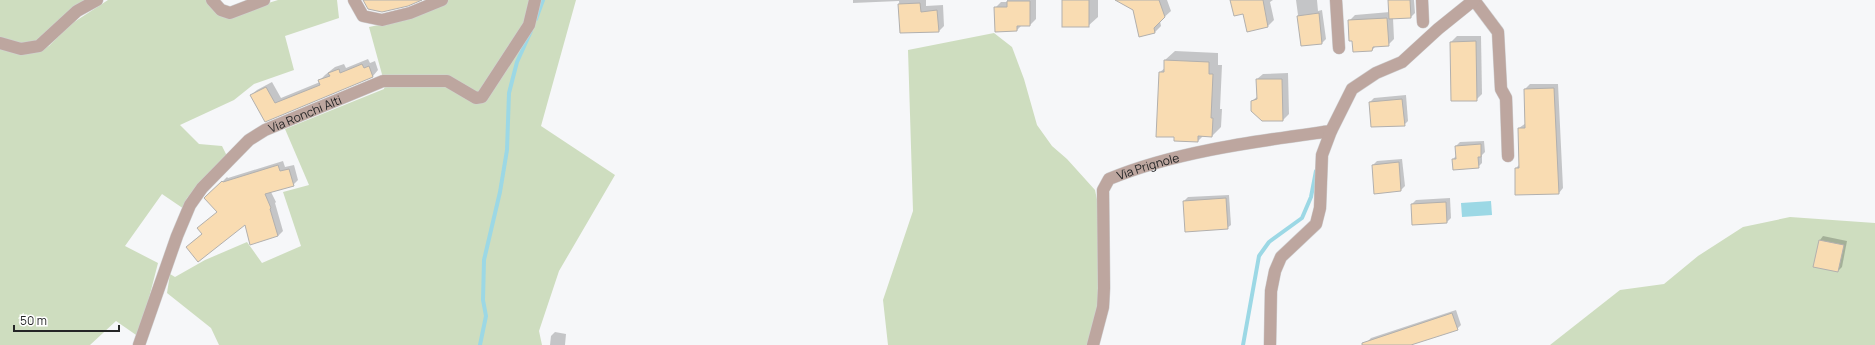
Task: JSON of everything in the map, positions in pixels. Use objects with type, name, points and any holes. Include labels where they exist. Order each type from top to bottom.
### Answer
[{"type":"street","points":[[212,0],[221,10],[230,13],[264,0]]},
{"type":"street","points":[[354,0],[363,16],[382,20],[410,14],[442,0]]},
{"type":"street","name":"Via Ronchi Alti","points":[[139,345],[177,236],[190,206],[202,188],[249,140],[265,130],[383,81],[447,81],[476,98],[482,97],[528,25],[535,0]]},
{"type":"street","points":[[1336,0],[1339,48]]},
{"type":"street","points":[[1422,0],[1423,22]]},
{"type":"street","points":[[1270,345],[1270,291],[1275,271],[1281,257],[1316,224],[1320,208],[1322,155],[1330,131],[1352,89],[1376,73],[1402,62],[1438,29],[1474,0],[1498,32],[1501,89],[1506,98],[1508,156]]},
{"type":"street","points":[[0,43],[21,49],[38,46],[77,11],[94,1]]},
{"type":"street","name":"Via Prignole","points":[[1093,345],[1103,307],[1103,190],[1109,179],[1176,158],[1243,144],[1330,131]]},
{"type":"green space","points":[[0,0],[90,0],[36,44],[22,46],[0,37]]},
{"type":"green space","points":[[108,0],[209,0],[211,5],[246,10],[278,0],[337,0],[339,18],[285,36],[294,70],[254,84],[234,100],[180,125],[199,144],[222,146],[228,158],[199,190],[187,198],[184,209],[162,194],[125,246],[158,263],[139,337],[116,321],[90,345],[0,345],[0,49],[31,52],[49,46],[68,26]]},
{"type":"green space","points":[[447,0],[531,0],[527,25],[479,94],[447,78],[383,78],[369,27],[407,19]]},
{"type":"green space","points":[[543,0],[576,0],[541,126],[615,175],[559,271],[539,331],[542,345],[219,345],[211,328],[167,293],[170,274],[175,277],[205,260],[247,242],[262,263],[301,246],[283,192],[309,185],[285,129],[384,89],[385,83],[446,83],[481,102],[524,35],[518,59],[536,21]]},
{"type":"green space","points":[[994,33],[1012,47],[1024,79],[1037,125],[1052,146],[1067,159],[1095,190],[1099,209],[1100,302],[1088,345],[888,345],[883,300],[913,211],[908,50]]},
{"type":"green space","points":[[1790,217],[1875,223],[1875,345],[1550,345],[1620,290],[1664,284],[1698,256],[1743,227]]},
{"type":"water","points":[[1491,201],[1492,215],[1462,217],[1461,203]]},
{"type":"building","points":[[363,0],[422,0],[408,6],[382,12],[368,9]]},
{"type":"building","points":[[1062,0],[1089,0],[1089,27],[1062,27]]},
{"type":"building","points":[[1115,0],[1159,0],[1165,17],[1154,28],[1155,33],[1139,37],[1133,10]]},
{"type":"building","points":[[1230,0],[1263,0],[1268,27],[1247,32],[1243,14],[1234,16]]},
{"type":"building","points":[[1388,0],[1410,0],[1411,18],[1389,19]]},
{"type":"building","points":[[1007,1],[1030,1],[1030,26],[1017,26],[1017,31],[995,32],[994,7],[1007,7]]},
{"type":"building","points":[[920,3],[921,12],[937,10],[939,32],[900,33],[898,4]]},
{"type":"building","points":[[1319,13],[1322,44],[1301,46],[1297,16]]},
{"type":"building","points":[[1387,18],[1389,46],[1373,47],[1372,51],[1353,52],[1352,41],[1349,41],[1348,20]]},
{"type":"building","points":[[1476,41],[1477,101],[1451,101],[1450,42]]},
{"type":"building","points":[[1164,60],[1209,62],[1209,74],[1213,74],[1211,118],[1213,118],[1212,137],[1198,136],[1198,142],[1174,141],[1174,137],[1156,137],[1159,72],[1164,72]]},
{"type":"building","points":[[362,64],[364,68],[369,66],[373,77],[265,122],[250,95],[266,87],[275,103],[320,85],[318,80],[330,76],[328,73],[339,69],[340,73]]},
{"type":"building","points":[[1256,79],[1282,79],[1283,121],[1262,121],[1251,111],[1251,101],[1257,99]]},
{"type":"building","points":[[1554,88],[1559,194],[1515,195],[1515,168],[1519,168],[1518,128],[1525,128],[1524,89]]},
{"type":"building","points":[[1402,99],[1405,126],[1371,127],[1369,102]]},
{"type":"building","points":[[1481,144],[1481,157],[1478,157],[1479,168],[1453,170],[1452,159],[1456,159],[1455,146]]},
{"type":"building","points":[[1399,162],[1401,191],[1374,194],[1372,165]]},
{"type":"building","points":[[278,165],[280,171],[289,169],[294,186],[265,194],[271,208],[270,209],[278,236],[250,245],[245,225],[198,262],[186,247],[202,234],[197,228],[217,212],[204,198],[222,181],[223,182]]},
{"type":"building","points":[[1226,198],[1228,229],[1185,232],[1183,201]]},
{"type":"building","points":[[1446,202],[1447,223],[1412,225],[1411,204]]},
{"type":"building","points":[[1819,240],[1844,245],[1838,272],[1813,267]]},
{"type":"building","points":[[1452,313],[1458,330],[1411,345],[1362,345],[1362,343]]},
{"type":"waterway","points":[[536,19],[543,0]]},
{"type":"waterway","points":[[480,345],[486,316],[483,300],[484,260],[500,192],[507,150],[509,93],[517,62],[531,31]]},
{"type":"waterway","points":[[1243,345],[1259,256],[1269,242],[1302,218],[1311,197],[1316,171]]}]
